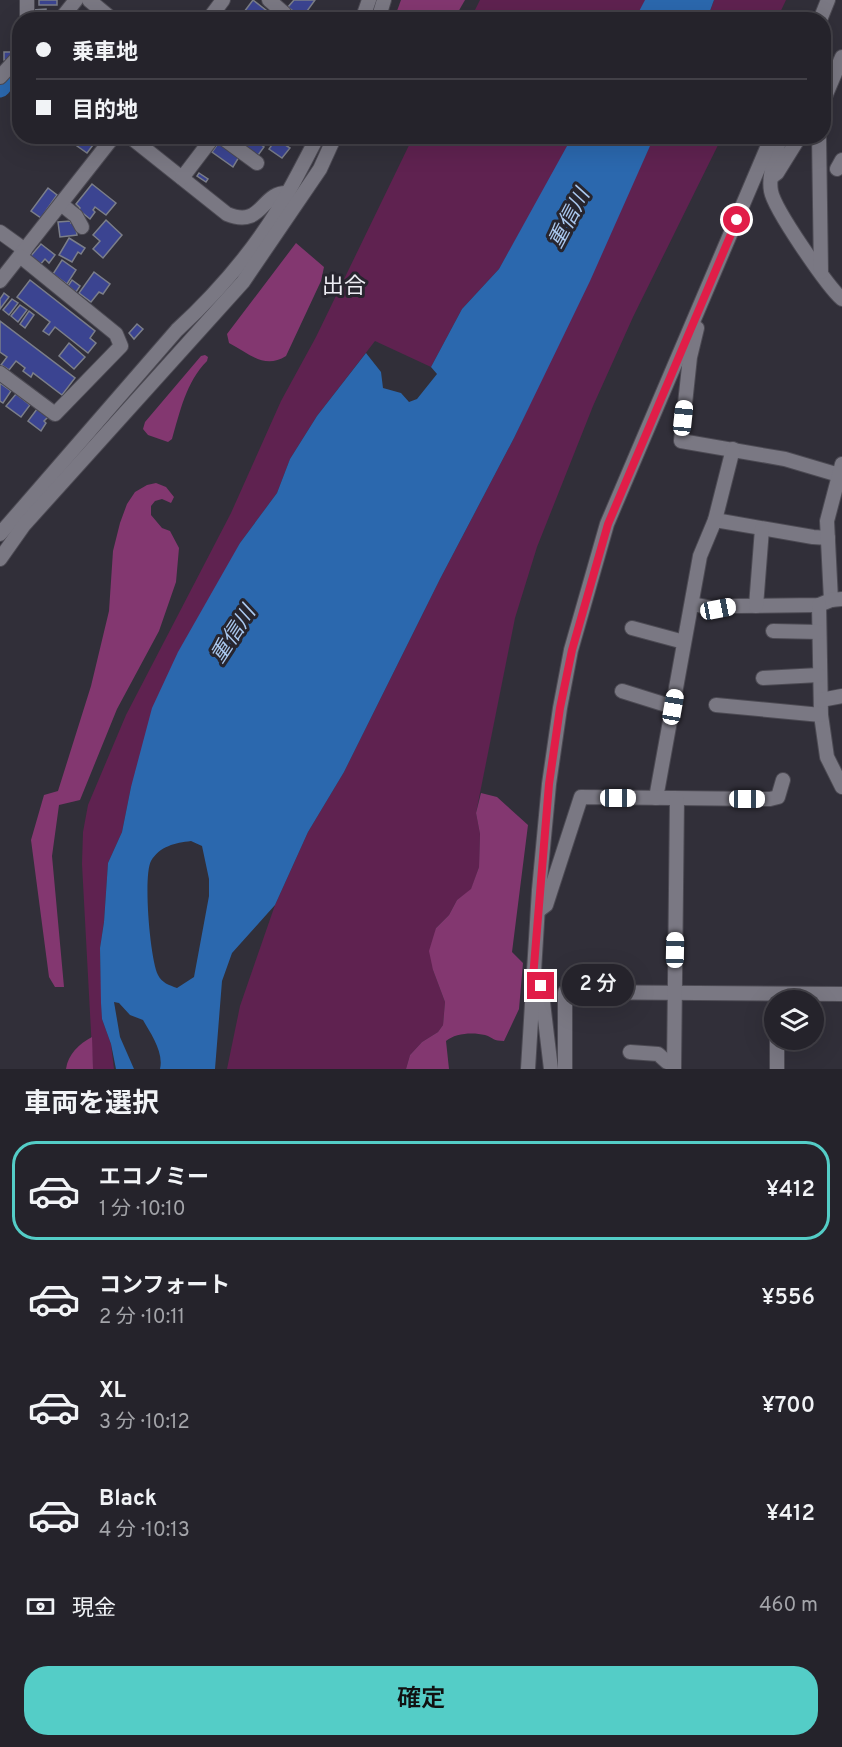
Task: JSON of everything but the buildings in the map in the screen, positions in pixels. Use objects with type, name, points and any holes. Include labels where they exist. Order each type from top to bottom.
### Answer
[{"type":"street","points":[[66,12],[76,0]]},
{"type":"street","points":[[88,0],[103,12]]},
{"type":"street","points":[[213,12],[223,0]]},
{"type":"street","points":[[269,0],[283,12]]},
{"type":"street","points":[[831,82],[842,57]]},
{"type":"street","points":[[0,77],[12,64]]},
{"type":"street","points":[[0,281],[108,144]]},
{"type":"street","points":[[139,144],[227,214],[240,217],[256,214],[274,195],[288,193]]},
{"type":"street","points":[[182,178],[208,144]]},
{"type":"street","points":[[231,144],[257,163]]},
{"type":"street","points":[[0,534],[177,330],[219,287],[274,215],[314,144]]},
{"type":"street","points":[[320,169],[323,144]]},
{"type":"street","points":[[0,559],[24,525],[243,282],[320,169],[331,144]]},
{"type":"street","points":[[528,1069],[549,784],[560,708],[572,650],[608,524],[769,144]]},
{"type":"street","points":[[778,144],[771,177],[771,193],[789,227],[842,299]]},
{"type":"street","points":[[771,177],[777,173],[795,144]]},
{"type":"street","points":[[819,144],[821,272]]},
{"type":"street","points":[[61,204],[76,216],[82,227]]},
{"type":"street","points":[[0,232],[116,334],[121,345],[55,414],[0,373]]},
{"type":"street","points":[[695,318],[698,326],[690,357],[681,441],[840,469],[827,521],[831,602],[819,632],[819,675],[821,715],[827,756],[842,787]]},
{"type":"street","points":[[656,798],[700,556],[715,520],[734,449]]},
{"type":"street","points":[[715,520],[828,538]]},
{"type":"street","points":[[756,606],[762,529]]},
{"type":"street","points":[[692,604],[718,609],[734,606],[831,602]]},
{"type":"street","points":[[632,628],[684,642]]},
{"type":"street","points":[[773,631],[819,632]]},
{"type":"street","points":[[764,678],[819,675]]},
{"type":"street","points":[[622,691],[673,707]]},
{"type":"street","points":[[821,700],[842,696]]},
{"type":"street","points":[[716,705],[821,715]]},
{"type":"street","points":[[538,911],[546,905],[581,797],[770,799],[778,797],[783,780]]},
{"type":"street","points":[[630,1052],[658,1054],[674,1066],[677,799]]},
{"type":"street","points":[[533,978],[541,986],[551,1069]]},
{"type":"street","points":[[565,1069],[565,992],[764,997]]},
{"type":"street","points":[[824,995],[842,994]]},
{"type":"street","points":[[777,1050],[777,1069]]},
{"type":"shaded area","points":[[401,0],[465,0],[458,12],[397,12]]},
{"type":"shaded area","points":[[480,0],[648,0],[642,12],[474,12]]},
{"type":"shaded area","points":[[714,0],[786,0],[780,12],[710,12]]},
{"type":"shaded area","points":[[410,144],[570,144],[499,269],[462,309],[431,367],[375,341],[317,416],[290,459],[277,493],[240,543],[131,787],[122,832],[108,863],[100,948],[102,1019],[111,1044],[114,1069],[93,1069],[82,864],[83,832],[88,805],[126,715],[231,513],[281,401],[316,337]]},
{"type":"shaded area","points":[[651,144],[719,144],[633,317],[593,406],[537,547],[515,618],[476,813],[480,834],[479,867],[471,890],[457,900],[449,915],[436,928],[433,970],[445,1002],[443,1025],[438,1032],[422,1042],[410,1055],[406,1069],[227,1069],[240,1006],[275,905],[308,832],[344,772],[440,579],[514,438]]},
{"type":"shaded area","points":[[296,243],[324,267],[321,281],[286,356],[271,361],[257,359],[229,343],[227,334]]},
{"type":"shaded area","points":[[201,356],[208,357],[207,361],[189,388],[172,439],[168,442],[148,435],[143,429],[145,422]]},
{"type":"shaded area","points":[[156,483],[166,487],[174,497],[171,503],[162,499],[155,501],[151,506],[151,515],[162,528],[170,531],[179,548],[176,582],[159,631],[117,709],[80,800],[59,805],[52,856],[64,987],[55,987],[49,977],[31,840],[44,795],[58,791],[91,686],[109,611],[113,551],[120,523],[127,504],[135,492]]},
{"type":"shaded area","points":[[481,793],[497,797],[528,825],[512,952],[523,963],[519,1009],[504,1041],[480,1034],[459,1035],[446,1041],[449,1069],[406,1069],[410,1055],[422,1042],[438,1032],[443,1025],[445,1002],[433,970],[429,951],[436,928],[449,915],[457,900],[471,889],[479,867],[480,834],[476,813]]},
{"type":"shaded area","points":[[92,1037],[93,1069],[66,1069],[75,1050]]},
{"type":"water","points":[[645,0],[714,0],[710,12],[639,12]]},
{"type":"water","name":"重信川","points":[[568,144],[651,144],[590,281],[514,438],[440,579],[344,772],[308,832],[275,905],[232,953],[222,981],[215,1069],[160,1069],[158,1050],[143,1020],[130,1015],[119,1003],[114,1002],[120,1037],[134,1069],[116,1069],[111,1044],[102,1019],[101,1003],[100,948],[108,863],[122,832],[131,787],[152,708],[178,652],[240,543],[277,493],[290,459],[317,416],[366,353],[381,372],[383,388],[401,393],[409,402],[417,399],[437,374],[431,367],[462,309],[499,269]],"holes":[[[191,841],[202,846],[209,879],[209,896],[194,977],[177,988],[166,983],[158,975],[152,953],[148,918],[148,883],[151,861],[168,846]]]},
{"type":"waterway","points":[[0,87],[12,72]]},
{"type":"district","name":"出合","points":[[344,287]]},
{"type":"route","points":[[541,986],[533,978],[541,868],[549,784],[560,708],[572,650],[608,524],[626,476],[737,220]]}]
